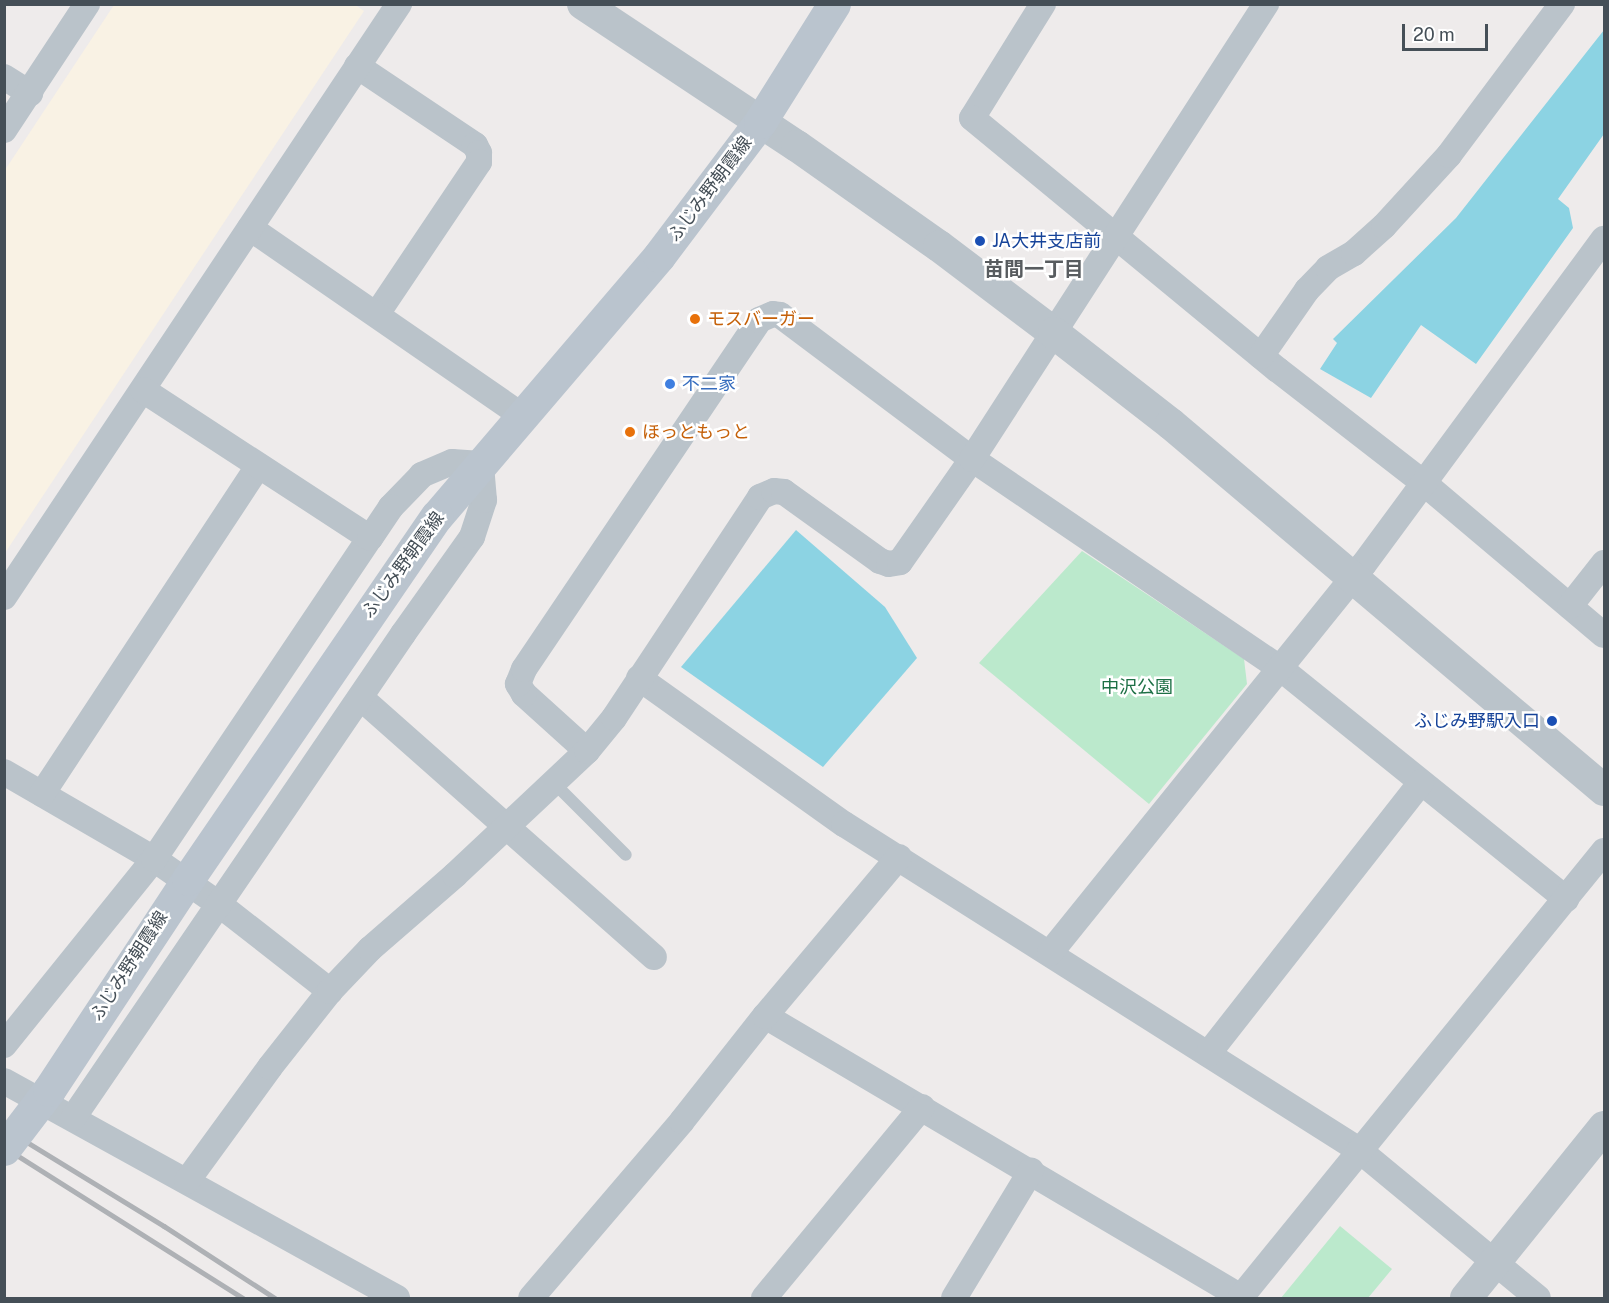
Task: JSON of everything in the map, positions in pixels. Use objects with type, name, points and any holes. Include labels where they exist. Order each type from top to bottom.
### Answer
[{"type":"main road","name":"ふじみ野朝霞線","points":[[4,1149],[49,1090],[201,859],[437,516],[524,417],[659,256],[760,122],[834,4]]},
{"type":"street","points":[[4,130],[87,4]]},
{"type":"street","points":[[4,597],[399,4]]},
{"type":"street","points":[[583,4],[760,122],[939,246],[1054,333],[1172,424],[1605,790]]},
{"type":"street","points":[[1043,4],[972,118],[1261,356],[1425,484],[1605,635]]},
{"type":"street","points":[[187,1181],[270,1067],[330,991],[370,949],[555,784],[587,751],[614,718],[760,497],[774,490],[784,492],[880,561],[889,564],[900,562],[972,459],[1118,237],[1266,4]]},
{"type":"street","points":[[1261,356],[1307,290],[1329,268],[1354,253],[1384,226],[1449,155],[1562,4]]},
{"type":"street","points":[[357,66],[475,145],[479,153],[479,162],[376,314]]},
{"type":"street","points":[[4,76],[30,93]]},
{"type":"street","points":[[250,228],[524,417]]},
{"type":"street","points":[[1050,953],[1353,579],[1605,239]]},
{"type":"street","points":[[587,751],[525,694],[518,684],[524,669],[759,320],[766,315],[780,315],[972,459],[1280,668],[1566,898]]},
{"type":"street","points":[[143,390],[370,538]]},
{"type":"street","points":[[4,1045],[154,859],[391,507],[422,474],[452,462],[481,464],[484,500],[472,537],[73,1118]]},
{"type":"street","points":[[42,794],[258,466]]},
{"type":"street","points":[[1570,606],[1605,563]]},
{"type":"street","points":[[639,678],[844,824],[1359,1150],[1538,1299]]},
{"type":"street","points":[[361,698],[654,957]]},
{"type":"street","points":[[7,778],[42,794],[154,859],[220,905],[330,991]]},
{"type":"street","points":[[1208,1054],[1421,782]]},
{"type":"street","points":[[765,1016],[1241,1297],[1605,851]]},
{"type":"street","points":[[531,1299],[682,1121],[765,1016],[899,857]]},
{"type":"street","points":[[4,1082],[73,1118],[397,1299]]},
{"type":"street","points":[[764,1299],[921,1107]]},
{"type":"street","points":[[1466,1299],[1605,1127]]},
{"type":"street","points":[[954,1299],[1031,1171]]},
{"type":"lane","points":[[555,784],[626,855]]},
{"type":"shaded area","points":[[354,4],[364,11],[5,553],[5,170],[114,5]]},
{"type":"green space","name":"中沢公園","points":[[1082,551],[1244,659],[1247,684],[1149,804],[979,663]]},
{"type":"green space","points":[[1340,1226],[1392,1269],[1368,1298],[1281,1298]]},
{"type":"water","points":[[1604,30],[1604,134],[1558,199],[1569,208],[1573,228],[1476,364],[1421,325],[1371,398],[1320,369],[1337,343],[1333,339],[1456,218]]},
{"type":"water","points":[[796,530],[885,607],[917,658],[823,767],[681,667]]},
{"type":"railway","points":[[4,1128],[164,1226],[275,1298]]},
{"type":"railway","points":[[4,1147],[243,1298]]},
{"type":"place","name":"JA大井支店前","points":[[980,241]]},
{"type":"place","name":"モスバーガー","points":[[695,319]]},
{"type":"place","name":"不二家","points":[[670,384]]},
{"type":"place","name":"ほっともっと","points":[[630,432]]},
{"type":"place","name":"ふじみ野駅入口","points":[[1552,721]]},
{"type":"district","name":"苗間一丁目","points":[[1034,269]]}]
